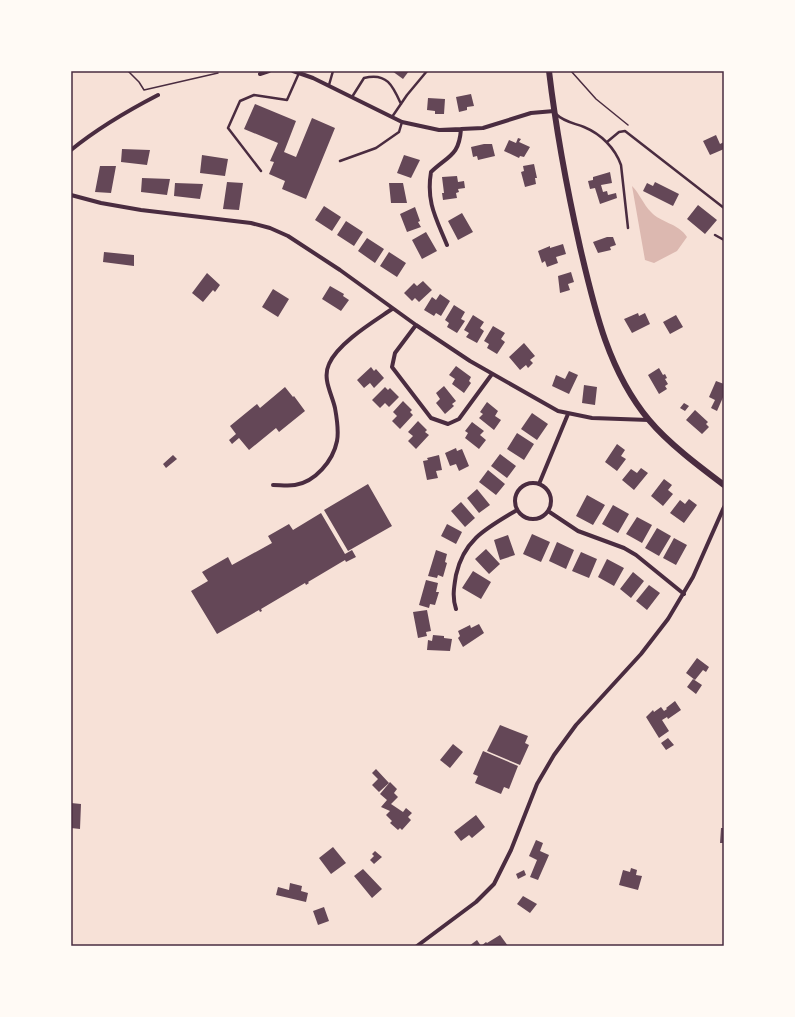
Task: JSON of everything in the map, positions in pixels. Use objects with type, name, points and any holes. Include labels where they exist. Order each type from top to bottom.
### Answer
[{"type":"main road","points":[[549,71],[554,111],[569,199],[588,280],[604,337],[615,365],[627,388],[649,420],[681,450],[723,483]]},
{"type":"street","points":[[260,74],[268,71]]},
{"type":"street","points":[[293,71],[329,86],[402,122],[439,130],[483,128],[531,113],[554,111]]},
{"type":"street","points":[[71,150],[87,136],[114,119],[158,95]]},
{"type":"street","points":[[447,245],[430,202],[428,188],[431,172],[455,152],[460,143],[461,129]]},
{"type":"street","points":[[71,195],[101,203],[141,210],[251,223],[270,228],[308,248],[392,309],[492,374],[558,411],[592,418],[649,420]]},
{"type":"street","points":[[273,485],[295,485],[316,475],[330,460],[337,442],[337,423],[326,376],[328,365],[334,354],[350,340],[392,309]]},
{"type":"street","points":[[416,325],[395,353],[392,367],[431,418],[448,424],[459,419],[492,374]]},
{"type":"street","points":[[539,484],[568,414]]},
{"type":"street","points":[[528,484],[539,484],[548,491],[551,505],[548,511],[540,518],[534,519],[524,517],[517,510],[515,499],[519,490],[528,484]]},
{"type":"street","points":[[418,946],[476,902],[494,884],[511,850],[537,784],[554,755],[576,725],[648,646],[684,594],[698,568],[724,507]]},
{"type":"street","points":[[456,609],[454,587],[458,567],[466,550],[485,529],[517,510]]},
{"type":"street","points":[[548,511],[578,531],[624,548],[636,555],[684,594]]},
{"type":"lane","points":[[329,86],[333,71]]},
{"type":"lane","points":[[392,117],[427,71]]},
{"type":"lane","points":[[261,171],[228,128],[240,101],[254,94],[287,100],[300,73]]},
{"type":"lane","points":[[352,97],[364,78],[375,76],[390,83],[401,104]]},
{"type":"lane","points":[[554,111],[563,120],[586,128],[607,142],[618,157],[621,165],[628,228]]},
{"type":"lane","points":[[340,162],[376,148],[399,132],[402,122]]},
{"type":"lane","points":[[607,142],[619,132],[625,131],[724,208]]},
{"type":"lane","points":[[715,235],[724,240]]},
{"type":"path","points":[[128,71],[139,82],[144,90],[218,73]]},
{"type":"path","points":[[571,71],[596,99],[614,114]]},
{"type":"shaded area","points":[[632,186],[655,216],[679,229],[687,237],[677,251],[654,263],[645,260]]},
{"type":"building","points":[[392,71],[409,71],[403,79]]},
{"type":"building","points":[[471,94],[474,106],[467,107],[467,110],[459,112],[456,97]]},
{"type":"building","points":[[428,98],[445,99],[444,114],[435,114],[435,111],[427,110]]},
{"type":"building","points":[[255,104],[296,121],[284,152],[296,157],[312,118],[335,128],[306,199],[282,189],[285,181],[269,174],[274,162],[270,161],[278,143],[244,129]]},
{"type":"building","points":[[716,135],[720,144],[724,142],[724,149],[710,155],[703,141]]},
{"type":"building","points":[[518,138],[521,139],[519,142],[530,147],[524,157],[520,156],[519,158],[504,151],[509,140],[516,143]]},
{"type":"building","points":[[492,144],[495,156],[478,160],[477,156],[473,157],[471,147]]},
{"type":"building","points":[[122,149],[150,150],[147,165],[121,162]]},
{"type":"building","points":[[202,155],[228,159],[225,176],[200,173]]},
{"type":"building","points":[[404,155],[420,160],[411,178],[397,173]]},
{"type":"building","points":[[534,164],[537,178],[535,178],[536,184],[525,187],[521,172],[524,171],[523,166]]},
{"type":"building","points":[[100,166],[116,166],[111,193],[95,192]]},
{"type":"building","points":[[610,172],[612,183],[601,185],[603,192],[607,191],[608,195],[616,193],[617,198],[600,204],[595,188],[590,189],[588,181],[593,180],[593,177]]},
{"type":"building","points":[[457,176],[458,182],[464,181],[465,188],[458,189],[459,192],[456,193],[457,198],[443,200],[442,193],[444,193],[442,177]]},
{"type":"building","points":[[142,178],[170,179],[167,195],[141,192]]},
{"type":"building","points":[[227,182],[243,183],[239,210],[223,209]]},
{"type":"building","points":[[655,182],[679,194],[673,206],[643,191],[647,183],[653,186]]},
{"type":"building","points":[[175,183],[203,184],[200,199],[174,196]]},
{"type":"building","points":[[389,183],[403,183],[407,203],[391,203]]},
{"type":"building","points":[[698,205],[717,220],[705,234],[687,219]]},
{"type":"building","points":[[324,206],[341,217],[332,231],[315,220]]},
{"type":"building","points":[[415,207],[420,221],[418,222],[421,227],[407,232],[400,214]]},
{"type":"building","points":[[462,213],[473,232],[458,240],[448,221]]},
{"type":"building","points":[[346,221],[363,232],[354,246],[337,235]]},
{"type":"building","points":[[426,232],[437,251],[422,259],[412,240]]},
{"type":"building","points":[[607,237],[613,237],[616,245],[610,247],[611,250],[598,253],[593,242]]},
{"type":"building","points":[[367,238],[384,249],[375,263],[358,251]]},
{"type":"building","points":[[563,244],[566,254],[556,257],[558,263],[547,267],[545,261],[542,263],[538,251],[550,246],[550,248]]},
{"type":"building","points":[[104,252],[134,255],[134,266],[103,262]]},
{"type":"building","points":[[389,252],[406,263],[397,277],[380,266]]},
{"type":"building","points":[[571,272],[574,282],[568,284],[570,290],[560,293],[558,276]]},
{"type":"building","points":[[207,273],[220,285],[215,292],[213,290],[203,302],[192,293]]},
{"type":"building","points":[[423,281],[432,290],[419,302],[415,298],[412,301],[404,293],[414,283],[417,286]]},
{"type":"building","points":[[330,286],[344,294],[343,296],[349,300],[341,311],[322,299]]},
{"type":"building","points":[[273,289],[289,299],[278,317],[262,307]]},
{"type":"building","points":[[440,294],[450,301],[441,316],[436,313],[434,316],[424,310],[432,297],[436,300]]},
{"type":"building","points":[[454,305],[465,312],[461,319],[465,321],[457,333],[447,327],[449,323],[445,320]]},
{"type":"building","points":[[638,313],[639,316],[645,313],[650,324],[632,333],[624,319]]},
{"type":"building","points":[[473,315],[484,322],[480,328],[484,331],[477,343],[466,337],[469,333],[464,330]]},
{"type":"building","points":[[676,315],[683,327],[670,334],[663,322]]},
{"type":"building","points":[[493,326],[505,333],[501,339],[505,342],[497,354],[487,348],[489,344],[484,341]]},
{"type":"building","points":[[524,343],[535,356],[530,360],[533,363],[528,368],[526,365],[520,370],[509,357]]},
{"type":"building","points":[[456,366],[471,377],[469,381],[471,383],[464,393],[452,384],[455,379],[449,375]]},
{"type":"building","points":[[371,367],[374,371],[376,369],[384,378],[374,388],[370,383],[364,388],[357,380]]},
{"type":"building","points":[[659,368],[663,375],[665,374],[667,378],[665,379],[668,384],[665,386],[667,389],[659,394],[648,375]]},
{"type":"building","points":[[569,371],[578,375],[569,394],[552,386],[556,375],[565,379]]},
{"type":"building","points":[[716,381],[724,384],[724,395],[717,411],[711,408],[715,400],[709,397]]},
{"type":"building","points":[[584,385],[597,387],[595,405],[582,403]]},
{"type":"building","points":[[444,386],[456,401],[452,404],[454,406],[445,414],[436,403],[440,399],[436,393]]},
{"type":"building","points":[[285,387],[305,411],[279,432],[276,428],[249,450],[239,438],[232,444],[229,440],[236,434],[230,426],[257,404],[260,408]]},
{"type":"building","points":[[385,387],[388,390],[390,388],[399,397],[389,407],[385,403],[380,408],[372,400]]},
{"type":"building","points":[[403,401],[412,410],[410,412],[413,415],[400,429],[392,421],[397,416],[393,412]]},
{"type":"building","points":[[487,402],[498,411],[495,416],[501,420],[494,430],[479,418],[483,414],[480,412]]},
{"type":"building","points":[[684,403],[689,406],[685,411],[680,408]]},
{"type":"building","points":[[695,410],[708,422],[706,424],[709,427],[702,434],[686,420]]},
{"type":"building","points":[[532,413],[548,424],[537,440],[521,429]]},
{"type":"building","points":[[418,421],[427,430],[425,432],[429,435],[416,449],[408,441],[413,436],[408,432]]},
{"type":"building","points":[[472,422],[484,431],[480,435],[486,440],[479,449],[465,438],[468,433],[465,431]]},
{"type":"building","points":[[517,433],[534,444],[524,460],[507,449]]},
{"type":"building","points":[[617,444],[625,450],[621,456],[626,459],[617,471],[605,462]]},
{"type":"building","points":[[456,448],[457,451],[462,449],[469,466],[459,471],[456,464],[450,466],[445,453]]},
{"type":"building","points":[[500,454],[516,466],[507,478],[491,466]]},
{"type":"building","points":[[173,455],[177,459],[166,468],[163,464]]},
{"type":"building","points":[[439,455],[442,470],[436,471],[438,478],[427,480],[423,461],[428,460],[427,458]]},
{"type":"building","points":[[641,468],[648,473],[634,490],[622,480],[631,469],[637,473]]},
{"type":"building","points":[[488,470],[505,484],[496,495],[479,482]]},
{"type":"building","points":[[664,479],[672,485],[668,490],[673,494],[663,506],[651,496]]},
{"type":"building","points":[[368,484],[392,526],[348,551],[324,510]]},
{"type":"building","points":[[477,489],[490,505],[479,513],[467,498]]},
{"type":"building","points":[[587,495],[605,505],[593,525],[576,516]]},
{"type":"building","points":[[689,499],[697,505],[684,523],[670,513],[680,500],[685,504]]},
{"type":"building","points":[[461,502],[475,518],[465,527],[451,511]]},
{"type":"building","points":[[613,505],[629,514],[618,533],[602,524]]},
{"type":"building","points":[[321,513],[345,554],[352,550],[356,557],[346,562],[345,560],[308,582],[309,583],[306,585],[305,583],[261,609],[262,611],[260,612],[259,610],[217,634],[191,591],[208,581],[202,572],[228,557],[232,565],[272,543],[268,536],[289,524],[293,530]]},
{"type":"building","points":[[637,517],[652,525],[642,543],[626,534]]},
{"type":"building","points":[[447,524],[462,532],[456,544],[441,536]]},
{"type":"building","points":[[657,528],[671,536],[659,556],[645,548]]},
{"type":"building","points":[[532,534],[550,542],[541,562],[523,554]]},
{"type":"building","points":[[508,535],[515,555],[500,560],[494,540]]},
{"type":"building","points":[[674,538],[687,545],[676,565],[663,558]]},
{"type":"building","points":[[557,542],[574,550],[566,569],[549,561]]},
{"type":"building","points":[[486,549],[500,564],[489,574],[475,559]]},
{"type":"building","points":[[436,550],[447,554],[445,562],[447,563],[443,577],[438,575],[437,578],[428,576]]},
{"type":"building","points":[[581,552],[597,559],[589,578],[572,571]]},
{"type":"building","points":[[607,559],[624,568],[614,586],[598,577]]},
{"type":"building","points":[[473,571],[491,582],[481,599],[462,588]]},
{"type":"building","points":[[633,572],[644,581],[631,598],[620,589]]},
{"type":"building","points":[[426,580],[438,583],[436,592],[439,592],[435,605],[430,604],[429,608],[419,605]]},
{"type":"building","points":[[649,585],[660,593],[647,610],[636,601]]},
{"type":"building","points":[[427,610],[431,631],[426,632],[427,636],[418,638],[413,612]]},
{"type":"building","points":[[479,624],[484,633],[463,647],[458,638],[460,636],[458,631],[470,625],[471,628]]},
{"type":"building","points":[[433,635],[444,636],[444,638],[452,639],[450,651],[427,650],[428,640],[432,641]]},
{"type":"building","points":[[697,658],[709,667],[706,672],[703,670],[695,680],[686,673]]},
{"type":"building","points":[[693,679],[702,685],[696,694],[687,687]]},
{"type":"building","points":[[675,701],[681,710],[668,719],[667,717],[662,720],[669,731],[659,738],[646,717],[653,710],[654,712],[661,707],[664,711]]},
{"type":"building","points":[[500,725],[528,736],[525,743],[529,745],[520,765],[487,751]]},
{"type":"building","points":[[668,738],[674,745],[666,750],[661,743]]},
{"type":"building","points":[[453,744],[463,752],[450,768],[440,760]]},
{"type":"building","points":[[483,751],[518,766],[509,789],[504,787],[501,794],[475,783],[478,776],[473,774]]},
{"type":"building","points":[[376,769],[389,783],[379,792],[372,785],[378,779],[372,773]]},
{"type":"building","points":[[390,782],[397,789],[394,793],[398,797],[391,804],[403,812],[406,808],[412,813],[408,817],[411,820],[402,830],[400,828],[398,830],[390,823],[392,821],[386,815],[390,811],[381,807],[387,800],[380,794]]},
{"type":"building","points":[[71,803],[81,804],[80,829],[71,828]]},
{"type":"building","points":[[476,815],[485,827],[472,838],[469,835],[461,841],[454,832]]},
{"type":"building","points":[[721,828],[724,828],[724,843],[720,843]]},
{"type":"building","points":[[536,840],[543,843],[540,851],[549,855],[538,880],[530,877],[537,860],[529,856]]},
{"type":"building","points":[[333,847],[346,863],[331,874],[319,858]]},
{"type":"building","points":[[375,851],[382,857],[374,864],[370,860],[374,856],[372,854]]},
{"type":"building","points":[[631,868],[637,870],[636,875],[642,876],[638,890],[619,885],[623,870],[630,872]]},
{"type":"building","points":[[363,869],[382,889],[372,898],[354,876]]},
{"type":"building","points":[[524,870],[526,875],[518,879],[516,874]]},
{"type":"building","points":[[290,883],[302,886],[301,891],[308,893],[306,902],[276,895],[278,887],[289,890]]},
{"type":"building","points":[[523,896],[537,904],[530,913],[517,904]]},
{"type":"building","points":[[324,907],[329,921],[318,925],[313,911]]},
{"type":"building","points":[[500,935],[508,946],[481,946],[486,942],[487,943]]},
{"type":"building","points":[[477,940],[481,946],[469,946]]}]
